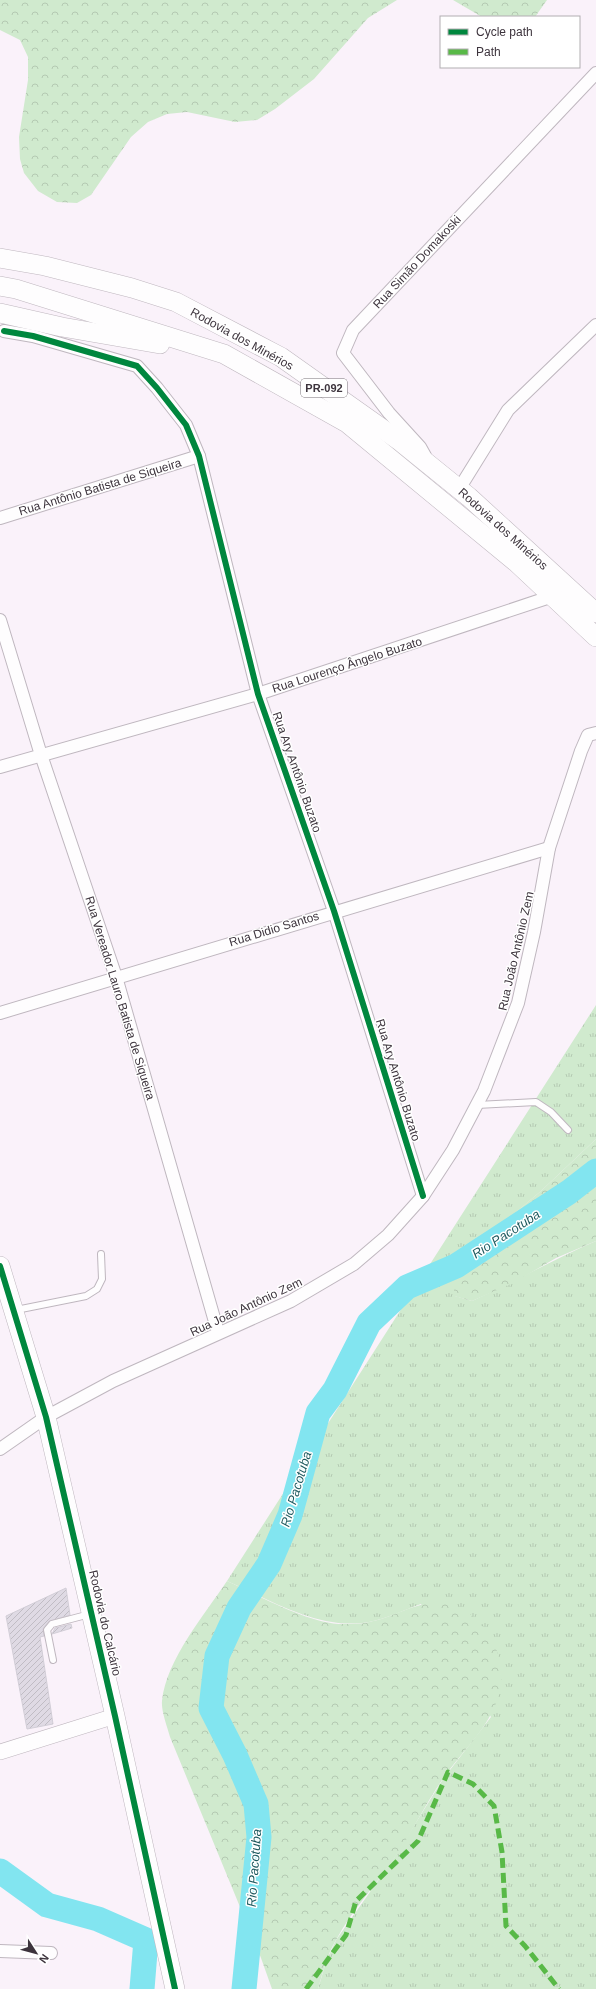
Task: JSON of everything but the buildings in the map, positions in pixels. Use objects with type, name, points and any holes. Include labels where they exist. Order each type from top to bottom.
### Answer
[{"type":"main road","points":[[0,249],[41,266]]},
{"type":"main road","name":"Rodovia dos Minérios","points":[[0,258],[41,266],[132,288],[176,302],[281,357],[401,442],[459,489],[596,613]]},
{"type":"main road","name":"Rodovia dos Minérios","points":[[0,286],[16,289],[224,354],[347,423],[511,558],[554,596],[596,637]]},
{"type":"main road","points":[[2,322],[170,346],[191,344]]},
{"type":"main road","name":"Rodovia do Calcário","points":[[0,1266],[46,1417],[115,1716],[175,1989]]},
{"type":"street","name":"Rua Simão Domakoski","points":[[430,466],[420,447],[389,413],[343,352],[353,330],[596,73]]},
{"type":"street","name":"Rua Ary Antônio Buzato","points":[[2,322],[33,336],[137,366],[157,388],[186,425],[199,456],[258,694],[334,911],[423,1196]]},
{"type":"street","points":[[459,489],[508,410],[596,325]]},
{"type":"street","name":"Rua Antônio Batista de Siqueira","points":[[0,518],[199,456]]},
{"type":"street","name":"Rua Lourenço Ângelo Buzato","points":[[0,767],[258,694],[554,596]]},
{"type":"street","name":"Rua Vereador Lauro Batista de Siqueira","points":[[0,620],[41,755],[116,977],[218,1332]]},
{"type":"street","name":"Rua João Antônio Zem","points":[[0,1450],[46,1417],[112,1380],[218,1332],[292,1301],[354,1264],[388,1235],[423,1196],[453,1150],[484,1091],[518,1003],[534,932],[549,848],[581,751],[588,735],[596,733]]},
{"type":"street","name":"Rua Didio Santos","points":[[0,1013],[334,911],[549,848]]},
{"type":"street","points":[[0,1752],[115,1716]]},
{"type":"street","points":[[0,1951],[51,1953]]},
{"type":"lane","points":[[477,1105],[536,1102],[551,1112],[568,1130]]},
{"type":"lane","points":[[13,1310],[86,1296],[96,1289],[102,1279],[100,1254]]},
{"type":"lane","points":[[53,1660],[47,1630],[52,1624],[91,1614]]},
{"type":"green space","points":[[0,0],[397,0],[368,18],[314,79],[275,109],[257,120],[235,122],[187,112],[167,114],[148,122],[131,137],[91,195],[77,203],[57,202],[38,191],[24,173],[20,159],[19,137],[28,80],[28,57],[20,40],[0,30]]},
{"type":"green space","points":[[453,0],[547,0],[536,16],[480,16]]},
{"type":"green space","points":[[596,1005],[596,1139],[541,1191],[474,1248],[454,1280],[455,1296],[472,1301],[596,1241],[596,1989],[318,1989],[326,1962],[336,1940],[394,1858],[443,1779],[491,1717],[421,1604],[375,1621],[350,1624],[332,1622],[314,1618],[278,1605],[227,1581]]},
{"type":"green space","points":[[596,1139],[596,1241],[556,1258],[513,1283],[472,1301],[454,1296],[454,1280],[473,1248],[541,1191]]},
{"type":"green space","points":[[227,1581],[301,1615],[331,1623],[366,1623],[423,1604],[445,1603],[456,1606],[476,1619],[484,1628],[497,1650],[500,1662],[502,1674],[501,1686],[492,1713],[477,1736],[442,1780],[395,1857],[342,1929],[330,1952],[318,1989],[272,1989],[261,1958],[170,1737],[163,1714],[162,1701],[165,1685],[171,1670],[188,1638]]},
{"type":"waterway","name":"Rio Pacotuba","points":[[244,1989],[259,1837],[256,1804],[235,1755],[211,1708],[217,1656],[239,1608],[269,1564],[290,1515],[318,1413],[335,1390],[369,1323],[407,1287],[456,1266],[569,1192],[596,1171]]},
{"type":"waterway","name":"Rio Pacotuba","points":[[0,1871],[47,1905],[98,1919],[146,1940],[142,1989]]},
{"type":"marked path","points":[[306,1989],[346,1935],[356,1901],[418,1841],[448,1772],[473,1784],[494,1806],[502,1852],[506,1926],[525,1946],[559,1989]]},
{"type":"cycle path","points":[[4,331],[33,336],[137,366],[157,388],[186,425],[199,456],[258,694],[334,911],[423,1196]]},
{"type":"cycle path","points":[[0,1266],[46,1417],[115,1716],[175,1989]]}]
